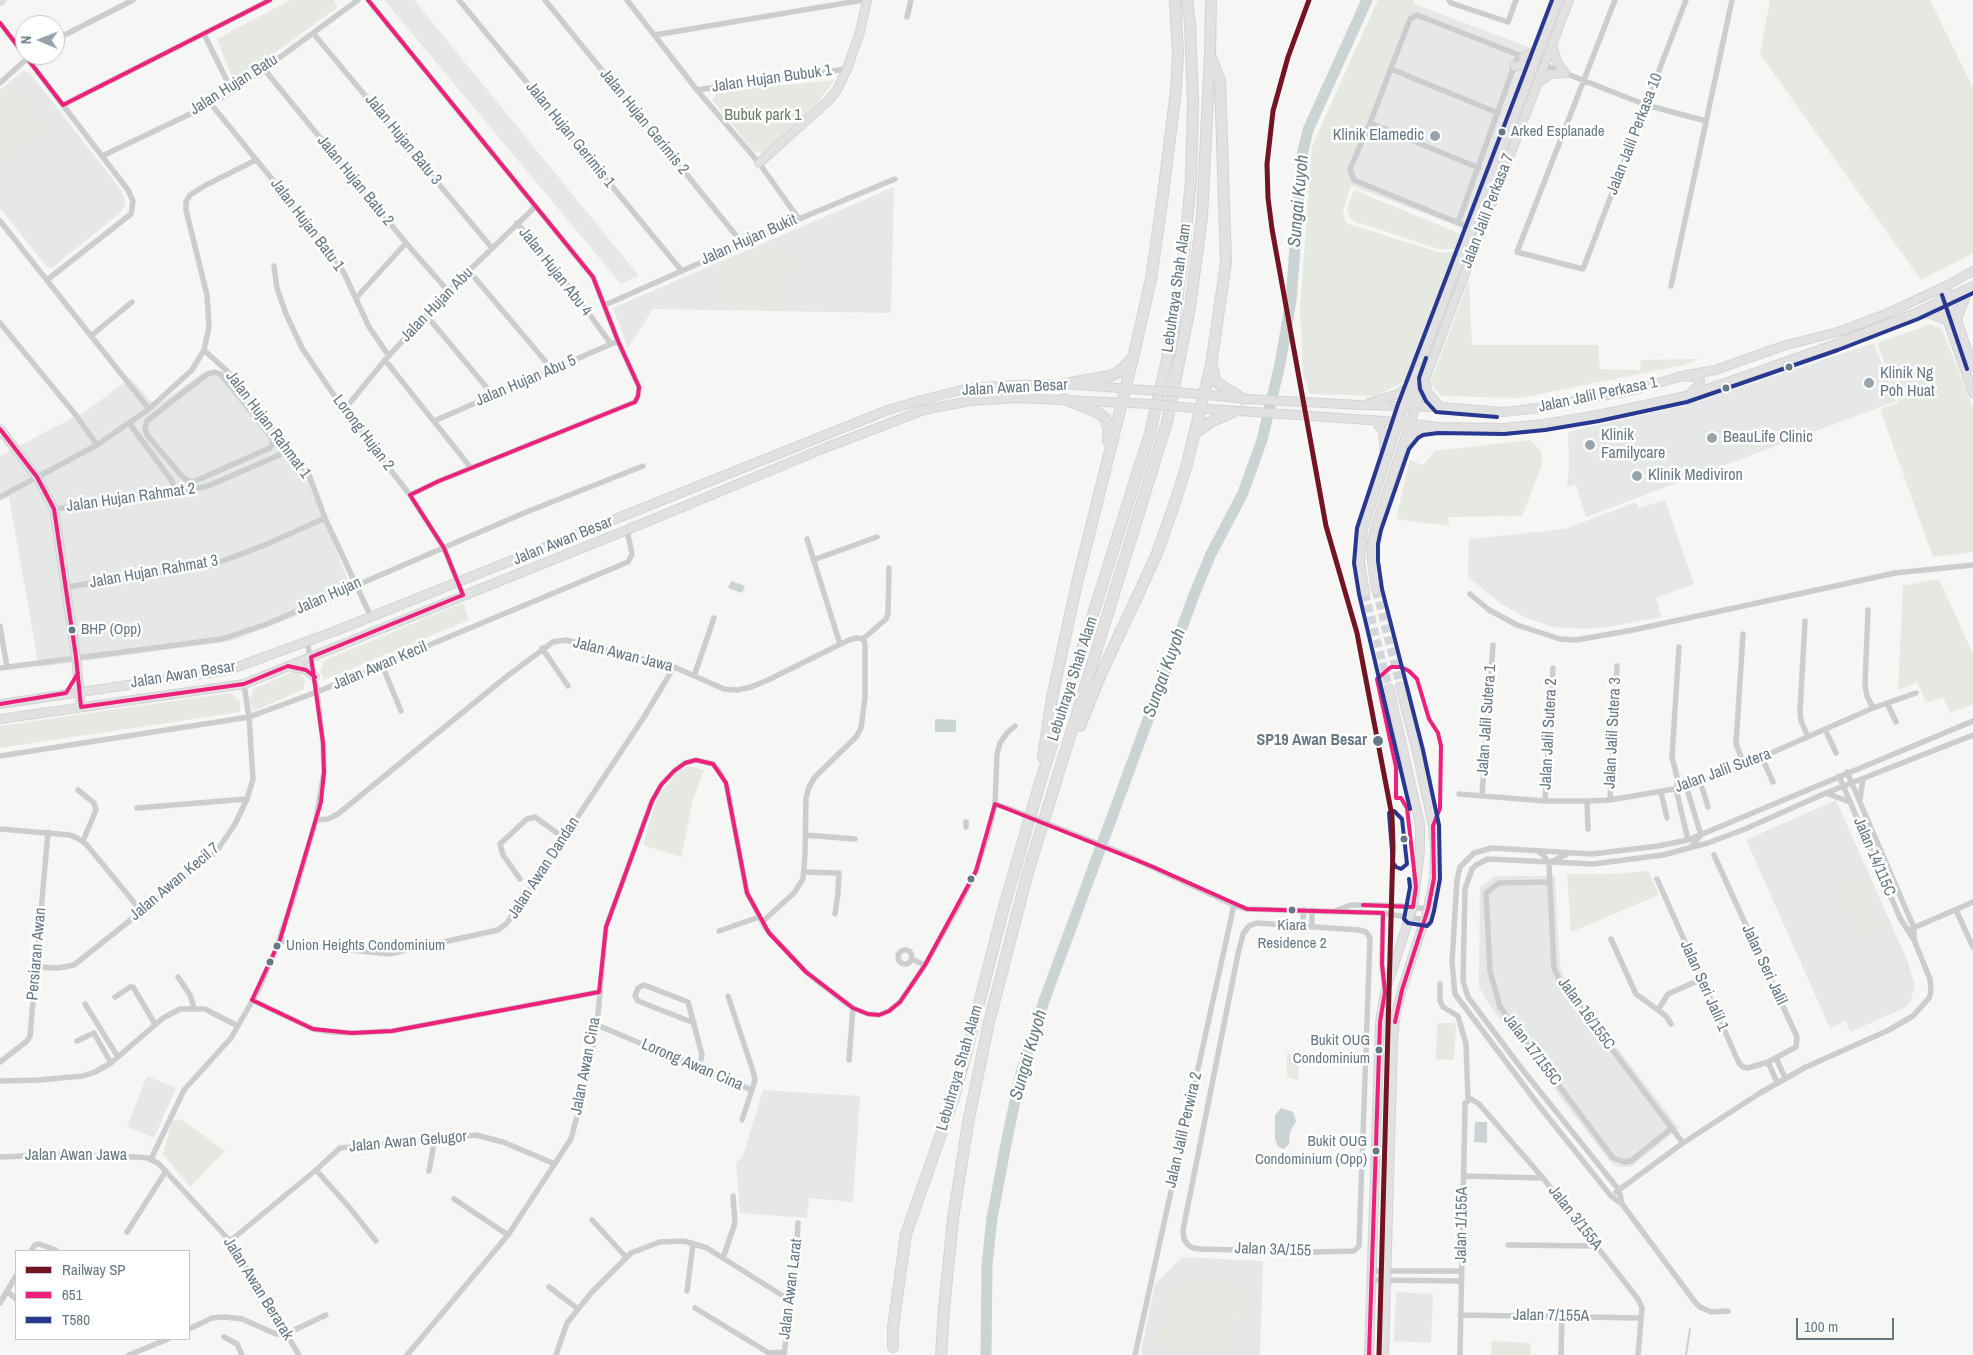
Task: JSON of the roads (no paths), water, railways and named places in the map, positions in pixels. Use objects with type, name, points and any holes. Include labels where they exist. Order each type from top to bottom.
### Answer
[{"type":"highway","points":[[1039,786],[1052,698],[1077,583],[1127,389],[1151,279],[1173,126],[1178,53],[1175,0]]},
{"type":"highway","name":"Lebuhraya Shah Alam","points":[[893,1348],[893,1327],[906,1234],[965,1058],[1002,914],[1039,786],[1150,433],[1172,338],[1184,252],[1191,181],[1193,102],[1190,24],[1187,0]]},
{"type":"highway","name":"Lebuhraya Shah Alam","points":[[941,1355],[953,1219],[968,1124],[996,994],[1028,872],[1167,422],[1190,307],[1202,217],[1211,0]]},
{"type":"highway","points":[[1054,790],[1101,674],[1156,556],[1186,468],[1195,433],[1197,408],[1211,362],[1226,264],[1220,81],[1210,56]]},
{"type":"highway","points":[[1065,384],[1110,376],[1119,372],[1133,358]]},
{"type":"highway","points":[[1211,362],[1215,380],[1224,389],[1246,399]]},
{"type":"highway","points":[[1064,399],[1097,412],[1105,418],[1109,431],[1102,484]]},
{"type":"highway","points":[[1195,433],[1212,421],[1233,412]]},
{"type":"main road","points":[[759,163],[827,102],[837,90],[847,69],[860,32],[865,0]]},
{"type":"main road","name":"Jalan Jalil Perkasa 7","points":[[1365,593],[1360,563],[1362,529],[1398,422],[1560,0]]},
{"type":"main road","name":"Jalan Jalil Perkasa 7","points":[[1376,590],[1372,561],[1372,543],[1375,528],[1425,378],[1569,0]]},
{"type":"main road","points":[[1521,56],[1535,51],[1543,42]]},
{"type":"main road","points":[[1552,44],[1557,62],[1565,73]]},
{"type":"main road","points":[[1514,66],[1525,65],[1530,77]]},
{"type":"main road","points":[[1537,83],[1550,74],[1565,73]]},
{"type":"main road","name":"Jalan Jalil Perkasa 1","points":[[1201,395],[1293,402],[1440,407],[1504,412],[1538,408],[1634,390],[1682,376],[1715,370],[1783,346],[1841,331],[1886,314],[1936,291],[1973,271]]},
{"type":"main road","points":[[1946,286],[1973,367]]},
{"type":"main road","points":[[1957,319],[1971,287]]},
{"type":"main road","name":"Jalan Jalil Perkasa 1","points":[[1197,408],[1233,412],[1375,420],[1438,427],[1504,428],[1544,424],[1598,415],[1686,396],[1827,347],[1916,313],[1971,287]]},
{"type":"main road","points":[[1936,291],[1972,390]]},
{"type":"main road","points":[[1916,313],[1930,314],[1947,320]]},
{"type":"main road","points":[[1682,376],[1700,381],[1699,386],[1686,396]]},
{"type":"main road","points":[[1425,378],[1427,392],[1440,407]]},
{"type":"main road","points":[[1361,405],[1398,394],[1413,383]]},
{"type":"main road","name":"Jalan Awan Besar","points":[[0,704],[229,670],[370,617],[895,408],[969,388],[1065,384],[1201,395]]},
{"type":"main road","name":"Jalan Awan Besar","points":[[0,718],[244,684],[924,410],[970,401],[1022,398],[1123,402],[1197,408]]},
{"type":"main road","points":[[1375,420],[1383,432],[1385,460]]},
{"type":"main road","points":[[1403,446],[1414,433],[1421,429],[1438,427]]},
{"type":"main road","points":[[0,429],[37,477],[54,509],[76,657],[81,707]]},
{"type":"main road","points":[[734,472],[751,479]]},
{"type":"main road","points":[[288,666],[306,670],[315,677]]},
{"type":"main road","points":[[78,674],[92,689]]},
{"type":"main road","points":[[66,693],[78,674]]},
{"type":"main road","points":[[1384,1355],[1393,1048],[1396,1013],[1425,920],[1434,878],[1433,826],[1400,686]]},
{"type":"main road","points":[[1369,1355],[1380,1022],[1385,992],[1413,907],[1418,870],[1420,824],[1389,688]]},
{"type":"street","points":[[65,35],[133,0]]},
{"type":"street","points":[[63,105],[270,0]]},
{"type":"street","name":"Jalan Hujan Batu","points":[[102,156],[211,104],[264,69],[358,0]]},
{"type":"street","points":[[368,0],[593,277],[639,388],[635,402],[424,487],[410,495]]},
{"type":"street","name":"Jalan Hujan Gerimis 1","points":[[459,0],[681,270]]},
{"type":"street","name":"Jalan Hujan Gerimis 2","points":[[545,0],[743,244]]},
{"type":"street","points":[[627,0],[697,90],[759,163],[799,219]]},
{"type":"street","points":[[655,35],[865,0]]},
{"type":"street","points":[[907,17],[911,0]]},
{"type":"street","points":[[1450,0],[1451,3],[1508,22],[1516,0]]},
{"type":"street","points":[[1584,80],[1615,0]]},
{"type":"street","name":"Jalan Jalil Perkasa 10","points":[[1584,80],[1517,252],[1583,269],[1686,0]]},
{"type":"street","points":[[1671,286],[1732,0]]},
{"type":"street","points":[[1473,229],[1354,180],[1350,169],[1410,19],[1418,15],[1646,105],[1706,121]]},
{"type":"street","points":[[0,22],[15,40]]},
{"type":"street","name":"Jalan Hujan Batu 3","points":[[313,33],[492,248]]},
{"type":"street","points":[[204,34],[232,91]]},
{"type":"street","points":[[1458,223],[1514,66],[1521,56]]},
{"type":"street","points":[[0,83],[20,65]]},
{"type":"street","points":[[35,65],[131,196],[133,207],[131,214],[47,280]]},
{"type":"street","name":"Jalan Hujan Batu 2","points":[[264,69],[406,243],[448,291]]},
{"type":"street","name":"Jalan Hujan Bubuk 1","points":[[697,90],[847,69]]},
{"type":"street","points":[[1391,69],[1498,113]]},
{"type":"street","name":"Jalan Hujan Batu 1","points":[[211,104],[324,243],[344,273],[387,358],[471,468]]},
{"type":"street","points":[[1370,123],[1478,168]]},
{"type":"street","points":[[0,497],[97,445],[149,409],[192,370],[204,350],[209,327],[207,295],[186,210],[186,202],[190,195],[206,185],[256,160]]},
{"type":"street","name":"Jalan Hujan Bukit","points":[[605,305],[681,270],[895,179]]},
{"type":"street","name":"Jalan Hujan Abu","points":[[344,410],[426,314],[536,206]]},
{"type":"street","points":[[0,221],[149,409]]},
{"type":"street","name":"Jalan Hujan Abu 4","points":[[517,223],[571,288],[611,344]]},
{"type":"street","points":[[356,298],[406,243]]},
{"type":"street","name":"Lorong Hujan 2","points":[[274,266],[283,306],[302,348],[344,410],[410,495],[444,548],[463,595]]},
{"type":"street","points":[[469,271],[552,369]]},
{"type":"street","points":[[92,335],[132,302]]},
{"type":"street","points":[[426,314],[493,395]]},
{"type":"street","points":[[0,322],[75,414],[97,445]]},
{"type":"street","name":"Jalan Hujan Abu 5","points":[[434,421],[618,341]]},
{"type":"street","name":"Jalan Hujan Rahmat 1","points":[[204,350],[227,370],[309,475],[325,518],[370,617]]},
{"type":"street","points":[[272,446],[193,482],[185,479],[147,435],[145,428],[147,421],[185,391],[214,372],[220,374],[271,437],[274,444],[272,446],[277,456]]},
{"type":"street","points":[[142,414],[147,421]]},
{"type":"street","points":[[129,423],[172,481],[175,494]]},
{"type":"street","name":"Jalan Hujan Rahmat 2","points":[[54,509],[175,494],[217,482],[291,450]]},
{"type":"street","name":"Jalan Hujan","points":[[3,668],[126,650],[222,639],[267,624],[355,584],[524,513],[643,466]]},
{"type":"street","points":[[213,473],[217,482]]},
{"type":"street","name":"Jalan Hujan Rahmat 3","points":[[66,587],[209,566],[265,545],[325,518]]},
{"type":"street","name":"Jalan Awan Kecil","points":[[0,756],[249,717],[317,692],[628,562],[632,554],[628,530]]},
{"type":"street","points":[[813,560],[876,537]]},
{"type":"street","points":[[806,538],[840,644]]},
{"type":"street","points":[[1470,594],[1489,610],[1517,625],[1560,639],[1576,640],[1633,630],[1896,573],[1973,565]]},
{"type":"street","points":[[719,930],[761,920],[794,893],[803,879],[808,787],[815,777],[856,737],[861,728],[865,698],[866,655],[865,644],[860,639],[886,620],[888,613],[889,568]]},
{"type":"street","points":[[1868,610],[1865,685],[1867,696],[1873,708]]},
{"type":"street","points":[[694,676],[714,618]]},
{"type":"street","points":[[1805,621],[1800,712],[1801,721],[1808,737]]},
{"type":"street","points":[[0,626],[3,668]]},
{"type":"street","points":[[1743,634],[1736,744],[1744,766]]},
{"type":"street","name":"Jalan Awan Jawa","points":[[316,820],[328,819],[352,803],[542,648],[553,642],[566,640],[674,667],[724,689],[737,690],[751,687],[800,665],[840,644],[860,639]]},
{"type":"street","points":[[152,1159],[184,1090],[218,1053],[238,1026],[280,940],[321,802],[324,772],[323,743],[317,692],[308,641]]},
{"type":"street","name":"Jalan Jalil Sutera 1","points":[[1482,796],[1493,645]]},
{"type":"street","points":[[1679,647],[1672,757],[1678,781],[1676,789],[1688,840]]},
{"type":"street","points":[[542,648],[568,686]]},
{"type":"street","points":[[382,665],[401,711]]},
{"type":"street","name":"Jalan Jalil Sutera 3","points":[[1610,800],[1617,666]]},
{"type":"street","name":"Jalan Awan Dandan","points":[[280,940],[293,944],[389,954],[498,930],[507,923],[564,838],[644,717],[674,667]]},
{"type":"street","name":"Jalan Jalil Sutera 2","points":[[1545,801],[1553,668]]},
{"type":"street","name":"Jalan Awan Kecil 7","points":[[36,967],[58,968],[74,965],[216,852],[235,824],[254,779],[249,717],[244,684]]},
{"type":"street","name":"Jalan Jalil Sutera","points":[[1459,794],[1545,801],[1587,801],[1610,800],[1676,789],[1744,766],[1873,708],[1916,693]]},
{"type":"street","points":[[1887,703],[1896,722]]},
{"type":"street","points":[[1728,1311],[1711,1312],[1700,1307],[1622,1204],[1611,1196],[1540,1107],[1455,994],[1452,962],[1456,880],[1460,867],[1474,853],[1486,849],[1592,854],[1688,840],[1760,808],[1973,721]]},
{"type":"street","name":"Jalan Awan Cina","points":[[407,1355],[508,1235],[571,1139],[585,1086],[597,1025],[606,927],[652,800],[661,785],[674,771],[696,760],[714,764],[726,783],[747,893],[769,933],[806,972],[853,1008],[868,1014],[879,1015],[890,1011],[900,1002],[958,907],[976,871],[995,804],[997,754],[1000,743],[1015,726]]},
{"type":"street","points":[[1825,729],[1836,753]]},
{"type":"street","points":[[1622,1204],[1619,1190],[1522,1069],[1468,996],[1464,987],[1465,888],[1472,869],[1488,859],[1594,864],[1664,855],[1708,843],[1745,829],[1826,793],[1973,735]]},
{"type":"street","points":[[1762,758],[1772,782]]},
{"type":"street","name":"Jalan 14/115C","points":[[1848,772],[1914,928]]},
{"type":"street","name":"Jalan 14/115C","points":[[1839,776],[1907,931],[1914,940]]},
{"type":"street","points":[[1860,801],[1863,779]]},
{"type":"street","points":[[1678,781],[1686,786],[1701,835]]},
{"type":"street","points":[[1700,781],[1708,807]]},
{"type":"street","points":[[78,790],[94,803],[96,810],[83,841]]},
{"type":"street","points":[[1661,792],[1667,818]]},
{"type":"street","points":[[1826,793],[1849,800],[1852,806]]},
{"type":"street","points":[[137,808],[247,798]]},
{"type":"street","points":[[1587,801],[1588,829]]},
{"type":"street","points":[[995,804],[1124,854],[1234,905],[1248,908],[1383,913],[1425,920]]},
{"type":"street","points":[[520,879],[503,854],[500,844],[527,819],[535,817],[564,838]]},
{"type":"street","points":[[0,829],[70,835],[83,841],[142,912]]},
{"type":"street","name":"Persiaran Awan","points":[[0,1062],[30,1038],[48,832]]},
{"type":"street","points":[[805,835],[855,839]]},
{"type":"street","points":[[1690,848],[1701,835]]},
{"type":"street","points":[[1688,840],[1708,843]]},
{"type":"street","points":[[1538,851],[1549,863]]},
{"type":"street","points":[[1549,863],[1569,853]]},
{"type":"street","name":"Jalan Seri Jalil","points":[[1714,855],[1797,1037],[1796,1047],[1768,1062]]},
{"type":"street","name":"Jalan 16/155C","points":[[1549,863],[1554,968],[1559,979],[1683,1143]]},
{"type":"street","points":[[804,872],[839,873],[835,914]]},
{"type":"street","name":"Jalan Seri Jalil 1","points":[[1657,879],[1739,1063],[1748,1068],[1768,1062]]},
{"type":"street","name":"Jalan 17/155C","points":[[1550,882],[1499,882],[1486,894],[1490,971],[1500,1007],[1612,1158],[1624,1162],[1631,1161],[1672,1128]]},
{"type":"street","points":[[1907,931],[1973,902]]},
{"type":"street","name":"Jalan Jalil Perwira 2","points":[[1135,1355],[1234,905]]},
{"type":"street","points":[[1335,910],[1351,906],[1428,909]]},
{"type":"street","points":[[1302,926],[1304,910]]},
{"type":"street","points":[[1312,910],[1312,926]]},
{"type":"street","points":[[1956,910],[1973,947]]},
{"type":"street","points":[[1383,913],[1382,964],[1385,992]]},
{"type":"street","name":"Jalan 3A/155","points":[[1257,923],[1302,926],[1359,930],[1366,932],[1370,938],[1359,1246],[1354,1250],[1315,1252],[1193,1248],[1184,1239],[1183,1230],[1243,934],[1249,926],[1257,923]]},
{"type":"street","points":[[1611,1196],[1683,1143],[1777,1082],[1889,1030],[1913,1016],[1929,998],[1932,986],[1914,940],[1914,928]]},
{"type":"street","points":[[1611,939],[1636,994],[1666,1016],[1671,1024]]},
{"type":"street","points":[[912,959],[924,965]]},
{"type":"street","points":[[178,977],[190,995],[194,1008]]},
{"type":"street","points":[[1658,1010],[1668,994],[1702,979]]},
{"type":"street","name":"Jalan 1/155A","points":[[1440,984],[1440,1002],[1443,1007],[1458,1016],[1466,1044],[1469,1099],[1465,1108],[1460,1355]]},
{"type":"street","points":[[694,1023],[638,1001],[635,996],[638,988],[644,985],[688,1002],[694,1023],[702,1055],[699,1068]]},
{"type":"street","points":[[115,997],[133,987],[155,1024]]},
{"type":"street","points":[[252,1000],[313,1029],[352,1033],[392,1031],[599,992]]},
{"type":"street","name":"Lorong Awan Cina","points":[[597,1025],[752,1090],[753,1072],[728,996]]},
{"type":"street","points":[[85,1004],[118,1057]]},
{"type":"street","points":[[0,1081],[83,1076],[95,1072],[111,1063],[163,1018],[180,1009],[194,1008],[211,1012],[238,1026]]},
{"type":"street","points":[[849,1060],[853,1008]]},
{"type":"street","points":[[78,1041],[94,1033],[111,1063]]},
{"type":"street","points":[[1776,1058],[1785,1078]]},
{"type":"street","points":[[1768,1062],[1777,1082]]},
{"type":"street","points":[[742,1120],[752,1090]]},
{"type":"street","name":"Jalan 3/155A","points":[[1469,1099],[1479,1104],[1543,1178],[1638,1298],[1642,1308],[1638,1355]]},
{"type":"street","name":"Jalan Awan Gelugor","points":[[230,1240],[340,1148],[476,1135],[503,1142],[555,1164]]},
{"type":"street","points":[[429,1171],[435,1138]]},
{"type":"street","name":"Jalan Awan Jawa","points":[[0,1157],[50,1155],[144,1157],[152,1159]]},
{"type":"street","name":"Jalan Awan Berarak","points":[[152,1159],[166,1171],[230,1240],[299,1355]]},
{"type":"street","points":[[316,1170],[376,1241]]},
{"type":"street","points":[[127,1232],[166,1171]]},
{"type":"street","points":[[1463,1176],[1543,1178]]},
{"type":"street","points":[[723,1258],[735,1222],[732,1196]]},
{"type":"street","points":[[454,1199],[508,1235]]},
{"type":"street","points":[[592,1220],[626,1257]]},
{"type":"street","name":"Jalan Awan Larat","points":[[784,1354],[796,1258],[798,1223]]},
{"type":"street","points":[[556,1355],[567,1323],[578,1309],[626,1257],[631,1253],[660,1242],[684,1241],[706,1248],[791,1301]]},
{"type":"street","points":[[32,1250],[35,1245],[39,1244],[56,1250]]},
{"type":"street","points":[[687,1291],[693,1244]]},
{"type":"street","points":[[1508,1245],[1597,1246]]},
{"type":"street","points":[[1372,1271],[1461,1271]]},
{"type":"street","points":[[0,1303],[15,1278]]},
{"type":"street","points":[[1372,1280],[1461,1281]]},
{"type":"street","points":[[549,1286],[578,1309]]},
{"type":"street","points":[[7,1291],[15,1298]]},
{"type":"street","points":[[695,1308],[769,1353],[784,1354]]},
{"type":"street","points":[[190,1329],[212,1318],[225,1317],[242,1319],[276,1334],[286,1334],[326,1315]]},
{"type":"street","name":"Jalan 7/155A","points":[[1460,1315],[1641,1318]]},
{"type":"street","points":[[1561,1355],[1562,1316]]},
{"type":"street","points":[[224,1337],[238,1344],[242,1355]]},
{"type":"street","points":[[129,1355],[166,1340]]},
{"type":"waterway","name":"Sungai Kuyoh","points":[[986,1355],[987,1265],[992,1218],[1021,1073],[1044,1001],[1194,595],[1211,554],[1243,493],[1262,440],[1280,364],[1291,301],[1302,155],[1308,130],[1367,0]]},
{"type":"waterway","points":[[1686,1355],[1690,1329]]},
{"type":"tunnel","points":[[1376,590],[1400,686]]},
{"type":"tunnel","points":[[1365,593],[1389,688]]},
{"type":"rail line","name":"SP","points":[[1309,0],[1288,57],[1273,111],[1267,164],[1268,198],[1326,526],[1357,633],[1392,816],[1393,847],[1379,1355]]},
{"type":"place","name":"Arked Esplanade","points":[[1502,132]]},
{"type":"place","name":"Klinik Elamedic","points":[[1435,136]]},
{"type":"place","name":"Klinik Ng Poh Huat","points":[[1869,383]]},
{"type":"place","name":"BeauLife Clinic","points":[[1712,438]]},
{"type":"place","name":"Klinik Familycare","points":[[1590,445]]},
{"type":"place","name":"Klinik Mediviron","points":[[1637,476]]},
{"type":"place","name":"BHP (Opp)","points":[[72,630]]},
{"type":"place","name":"SP19 Awan Besar","points":[[1378,741]]},
{"type":"place","name":"Kiara Residence 2","points":[[1292,910]]},
{"type":"place","name":"Union Heights Condominium","points":[[277,946]]},
{"type":"place","name":"Bukit OUG Condominium","points":[[1379,1050]]},
{"type":"place","name":"Bukit OUG Condominium (Opp)","points":[[1376,1151]]},
{"type":"park label","name":"Bubuk park 1","points":[[763,116]]}]
